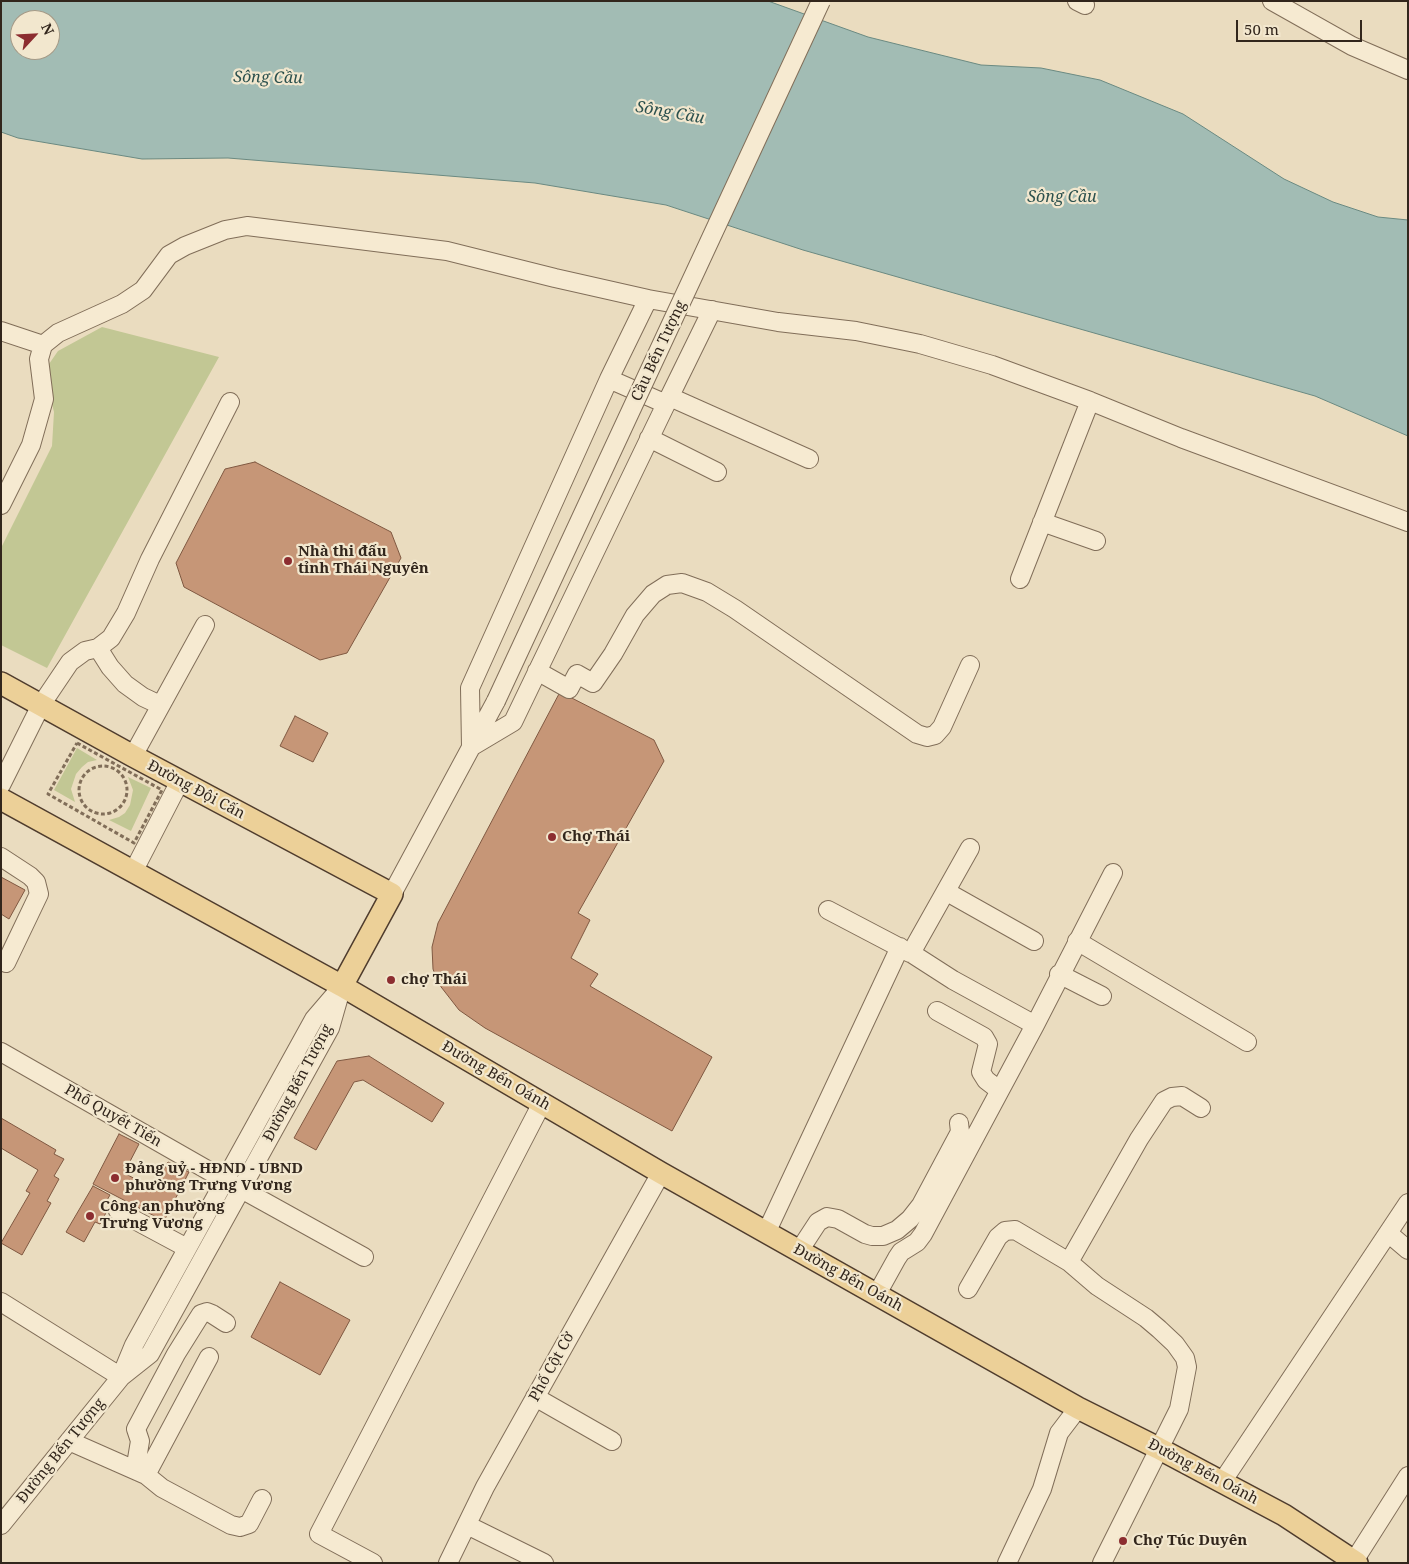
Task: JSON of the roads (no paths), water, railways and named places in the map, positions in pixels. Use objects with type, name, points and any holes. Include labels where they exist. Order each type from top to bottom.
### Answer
[{"type":"main road","name":"Đường Đội Cấn","points":[[1,684],[392,894]]},
{"type":"main road","points":[[1,799],[342,986]]},
{"type":"main road","name":"Đường Bến Tượng","points":[[342,986],[392,894]]},
{"type":"main road","name":"Đường Bến Oánh","points":[[342,986],[660,1173],[766,1233],[1078,1408],[1284,1515],[1355,1562]]},
{"type":"street","name":"Cầu Bến Tượng","points":[[496,700],[821,1]]},
{"type":"street","points":[[1272,1],[1352,46],[1408,70]]},
{"type":"street","points":[[3,496],[31,445],[44,399],[39,359],[43,345],[58,333],[122,304],[143,290],[170,255],[185,246],[225,230],[247,226],[447,251],[648,299],[778,322],[856,331],[920,344],[992,365],[1090,401],[1181,438],[1408,522]]},
{"type":"street","points":[[470,747],[470,688],[609,379],[648,299]]},
{"type":"street","points":[[470,747],[513,722],[712,310]]},
{"type":"street","points":[[1,331],[43,345]]},
{"type":"street","points":[[609,379],[668,400],[809,459]]},
{"type":"street","points":[[1020,579],[1090,401]]},
{"type":"street","points":[[1,785],[41,705],[70,662],[84,651],[98,648],[110,638],[126,613],[150,559],[230,402]]},
{"type":"street","points":[[650,438],[716,472]]},
{"type":"street","points":[[1042,522],[1096,541]]},
{"type":"street","points":[[537,671],[568,689],[577,674],[593,684],[635,615],[653,594],[667,585],[682,583],[707,592],[735,609],[917,734],[927,737],[935,735],[942,728],[970,665]]},
{"type":"street","points":[[133,756],[204,624]]},
{"type":"street","points":[[98,648],[110,667],[125,684],[142,697],[160,705]]},
{"type":"street","name":"Đường Bến Tượng","points":[[392,894],[496,700]]},
{"type":"street","points":[[133,872],[180,781]]},
{"type":"street","points":[[766,1233],[905,950],[947,892],[970,848]]},
{"type":"street","points":[[1,857],[30,876],[36,882],[39,894],[6,963]]},
{"type":"street","points":[[877,1294],[901,1252],[917,1242],[923,1234],[1035,1025],[1113,873]]},
{"type":"street","points":[[947,892],[1034,941]]},
{"type":"street","points":[[828,910],[905,950],[953,980],[1035,1025]]},
{"type":"street","points":[[1077,941],[1247,1042]]},
{"type":"street","points":[[1060,974],[1102,996]]},
{"type":"street","name":"Đường Bến Tượng","points":[[121,1377],[134,1345],[314,1019],[342,986]]},
{"type":"street","name":"Đường Bến Tượng","points":[[1,1525],[121,1377],[150,1354],[330,1028],[342,986]]},
{"type":"street","points":[[937,1011],[984,1037],[988,1044],[981,1072],[986,1080],[999,1090]]},
{"type":"street","name":"Phố Quyết Tiến","points":[[1,1052],[364,1257]]},
{"type":"street","points":[[1070,1262],[1139,1140],[1164,1101],[1172,1097],[1182,1096],[1200,1108]]},
{"type":"street","points":[[373,1563],[319,1534],[542,1103]]},
{"type":"street","points":[[799,1251],[818,1222],[827,1217],[838,1219],[872,1236],[883,1236],[904,1224],[920,1205],[960,1132],[959,1123]]},
{"type":"street","name":"Phố Cột Cờ","points":[[448,1563],[485,1487],[660,1173]]},
{"type":"street","points":[[1222,1482],[1408,1203]]},
{"type":"street","points":[[118,1212],[188,1248]]},
{"type":"street","points":[[968,1289],[998,1237],[1004,1231],[1015,1230],[1070,1262],[1097,1286],[1146,1318],[1175,1344],[1185,1358],[1188,1367],[1179,1408],[1102,1563]]},
{"type":"street","points":[[1388,1233],[1408,1250]]},
{"type":"street","points":[[1,1302],[121,1377]]},
{"type":"street","points":[[146,1475],[138,1459],[140,1441],[136,1429],[176,1354],[201,1314],[207,1312],[226,1323]]},
{"type":"street","points":[[146,1475],[209,1357]]},
{"type":"street","points":[[535,1397],[612,1441]]},
{"type":"street","points":[[1007,1563],[1042,1489],[1059,1434],[1078,1408]]},
{"type":"street","points":[[69,1441],[146,1475],[162,1488],[231,1525],[240,1527],[249,1524],[262,1499]]},
{"type":"street","points":[[1355,1562],[1408,1476]]},
{"type":"street","points":[[467,1525],[544,1563]]},
{"type":"water","name":"Sông Cầu","points":[[1,1],[768,1],[868,37],[981,65],[1041,68],[1100,80],[1183,114],[1284,179],[1333,202],[1378,217],[1408,220],[1408,436],[1315,396],[803,250],[666,205],[535,183],[228,158],[142,159],[18,138],[1,132]]},
{"type":"place","name":"Nhà thi đấu tỉnh Thái Nguyên","points":[[288,561]]},
{"type":"place","name":"Chợ Thái","points":[[552,837]]},
{"type":"place","name":"chợ Thái","points":[[391,980]]},
{"type":"place","name":"Đảng uỷ - HĐND - UBND phường Trưng Vương","points":[[115,1178]]},
{"type":"place","name":"Công an phường Trưng Vương","points":[[90,1216]]},
{"type":"place","name":"Chợ Túc Duyên","points":[[1123,1541]]}]
